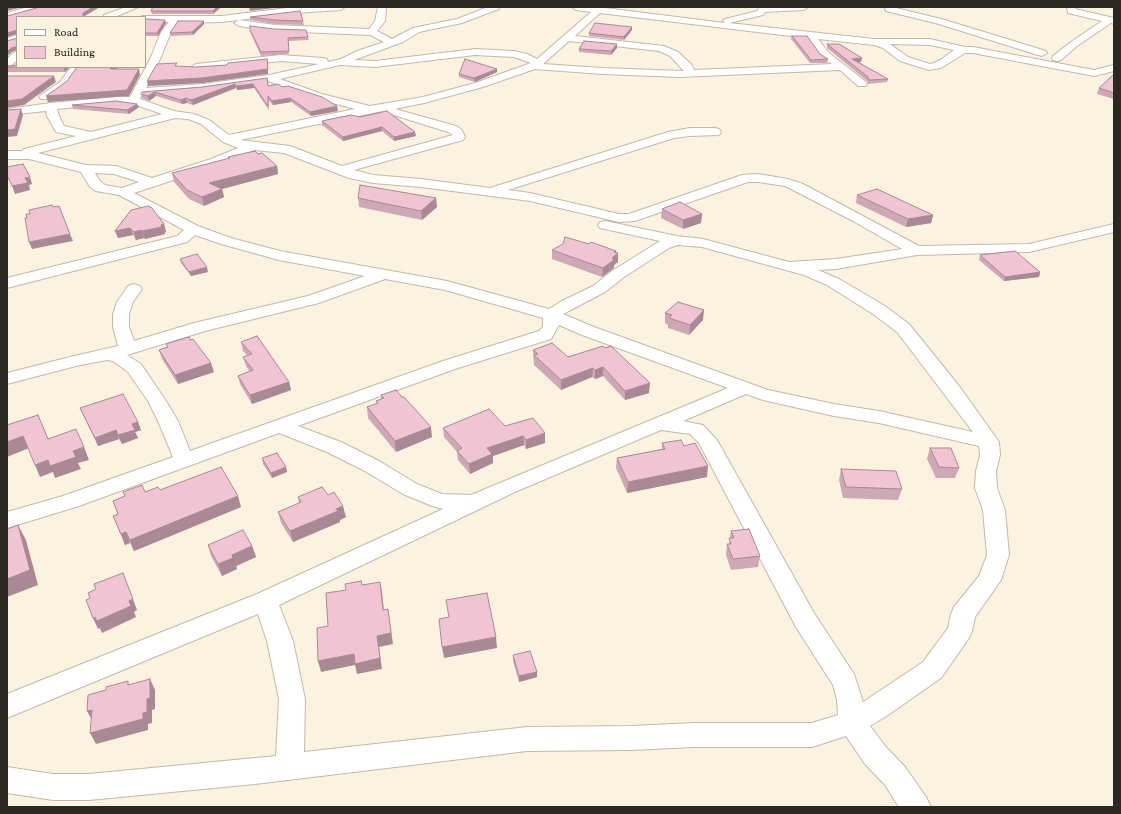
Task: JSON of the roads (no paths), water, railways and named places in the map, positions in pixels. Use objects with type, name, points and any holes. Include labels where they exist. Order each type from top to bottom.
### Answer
[{"type":"street","points":[[7,16],[38,7]]},
{"type":"street","points":[[104,7],[108,16],[134,7]]},
{"type":"street","points":[[146,18],[175,20],[212,19],[295,10],[341,7]]},
{"type":"street","points":[[373,31],[380,21],[382,7]]},
{"type":"street","points":[[404,28],[421,28],[459,21],[496,7]]},
{"type":"street","points":[[576,7],[713,23],[751,29],[871,41],[930,42],[965,50],[1094,73],[1114,68]]},
{"type":"street","points":[[227,139],[424,100],[479,85],[536,64],[600,11],[621,7]]},
{"type":"street","points":[[713,23],[757,15],[763,8],[804,7]]},
{"type":"street","points":[[1072,7],[1071,11],[1112,21]]},
{"type":"street","points":[[889,9],[942,22],[1057,58],[1107,79]]},
{"type":"street","points":[[445,24],[451,12]]},
{"type":"street","points":[[212,19],[275,28],[373,31],[386,28]]},
{"type":"street","points":[[136,96],[166,32],[175,20]]},
{"type":"street","points":[[1057,58],[1074,44],[1112,21]]},
{"type":"street","points":[[7,112],[54,106],[114,110],[136,96],[269,78],[342,62],[361,53],[392,42],[421,28]]},
{"type":"street","points":[[373,31],[392,42]]},
{"type":"street","points":[[809,34],[824,55],[842,67],[862,84]]},
{"type":"street","points":[[566,38],[661,48],[674,54],[688,67],[690,74]]},
{"type":"street","points":[[871,41],[886,46],[904,58],[929,67],[937,66],[946,62],[958,52],[965,50]]},
{"type":"street","points":[[196,67],[281,58],[375,64],[475,52],[518,55],[536,64],[602,71],[690,74],[842,67]]},
{"type":"street","points":[[7,64],[16,56]]},
{"type":"street","points":[[25,110],[64,84],[75,68]]},
{"type":"street","points":[[56,77],[68,77]]},
{"type":"street","points":[[269,78],[318,96],[378,109],[452,130],[460,135],[459,137],[341,170]]},
{"type":"street","points":[[56,89],[53,116],[60,129],[93,136]]},
{"type":"street","points":[[136,96],[175,114],[190,116],[206,122],[227,139],[242,145],[286,149],[341,170],[373,179],[421,183],[530,197],[619,218],[630,218],[747,178],[758,178],[788,183],[858,218],[894,240],[917,250]]},
{"type":"street","points":[[111,132],[114,110]]},
{"type":"street","points":[[12,155],[111,132],[175,114]]},
{"type":"street","points":[[212,126],[273,122],[303,123]]},
{"type":"street","points":[[490,192],[672,135],[690,132],[715,132]]},
{"type":"street","points":[[123,192],[215,162],[252,146]]},
{"type":"street","points":[[12,155],[43,157],[86,169],[116,170],[153,183]]},
{"type":"street","points":[[86,169],[95,184],[101,188],[123,192],[193,229],[226,241],[279,255],[447,286],[551,315],[588,331],[762,394],[834,410],[879,417],[988,442]]},
{"type":"street","points":[[7,780],[53,788],[89,787],[289,767],[527,739],[632,738],[694,735],[812,735],[852,722],[880,707],[932,670],[960,631],[963,614],[989,580],[998,555],[994,510],[986,488],[986,471],[990,455],[988,439],[952,390],[903,328],[879,310],[833,282],[808,271],[788,267],[703,243],[634,232],[600,223],[580,214],[571,206]]},
{"type":"street","points":[[788,267],[836,264],[896,255],[917,250],[1029,248],[1114,228]]},
{"type":"street","points":[[7,283],[182,240],[193,229]]},
{"type":"street","points":[[551,315],[568,304],[599,289],[618,274],[664,245],[677,240]]},
{"type":"street","points":[[7,379],[74,360],[107,355],[200,327],[313,300],[384,274]]},
{"type":"street","points":[[127,349],[121,327],[121,314],[125,302],[134,288]]},
{"type":"street","points":[[7,520],[71,501],[450,365],[544,335],[551,327],[551,315]]},
{"type":"street","points":[[107,355],[118,357],[135,368],[157,401],[168,421],[184,460]]},
{"type":"street","points":[[7,706],[265,601],[473,504],[611,443],[662,424],[744,388]]},
{"type":"street","points":[[662,424],[696,429],[707,440],[805,620],[845,682],[850,700],[852,722],[875,755],[895,776],[916,807]]},
{"type":"street","points":[[278,426],[334,447],[372,466],[410,489],[440,501],[473,504]]},
{"type":"street","points":[[265,601],[280,641],[292,699],[289,767]]}]
